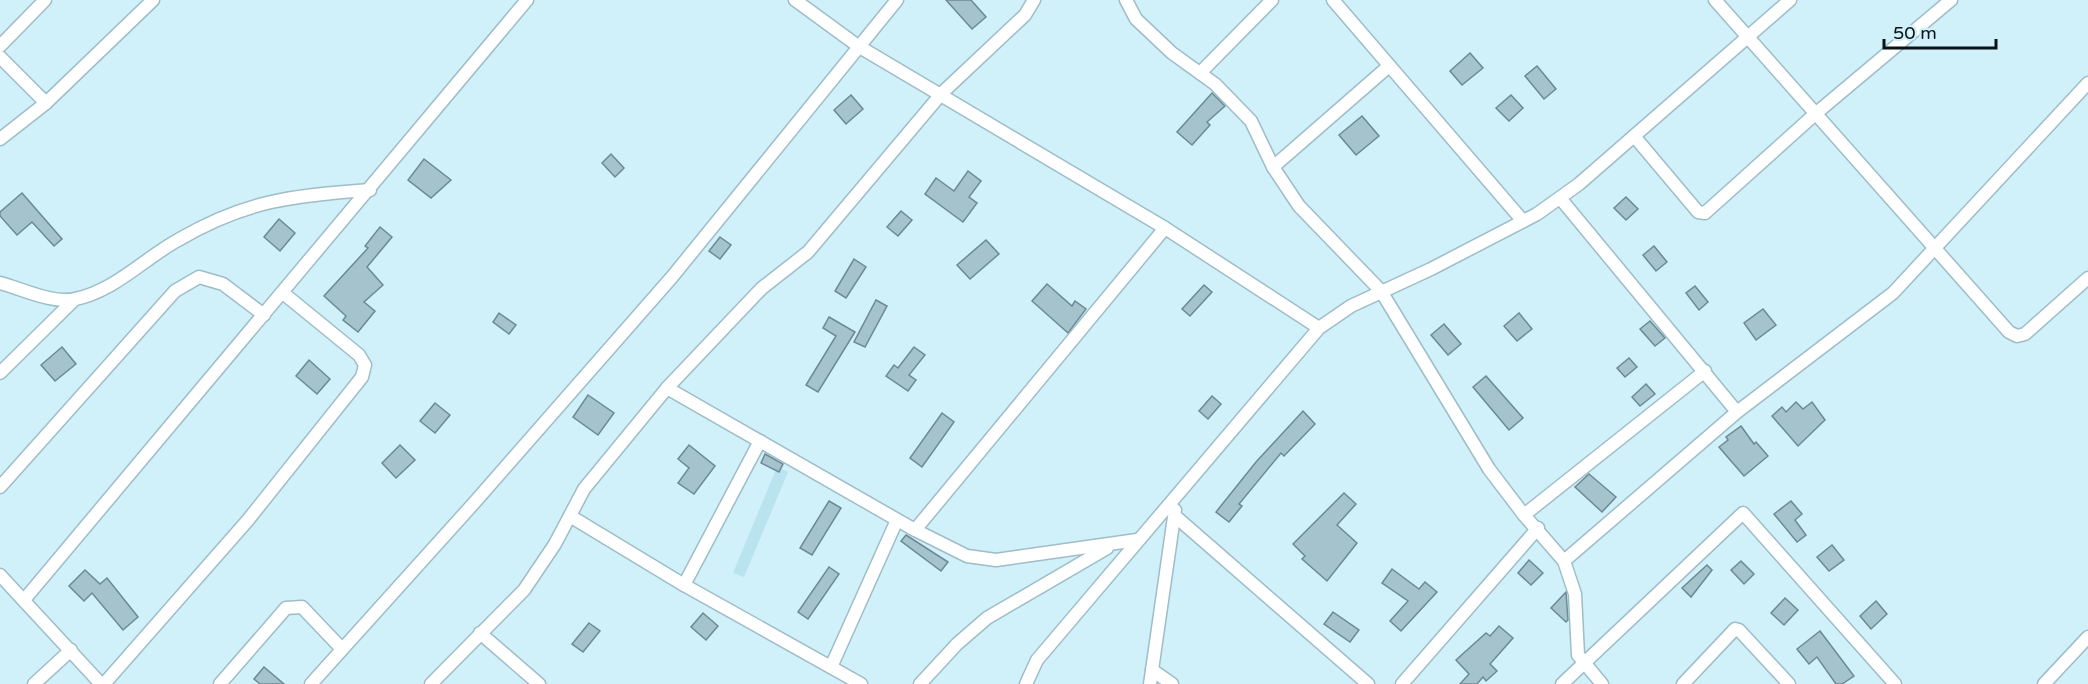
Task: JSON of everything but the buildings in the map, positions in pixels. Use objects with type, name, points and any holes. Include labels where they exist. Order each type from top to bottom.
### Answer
[{"type":"street","points":[[0,46],[45,0]]},
{"type":"street","points":[[0,140],[46,103],[153,0]]},
{"type":"street","points":[[24,600],[527,0]]},
{"type":"street","points":[[795,0],[858,46],[942,93],[1165,228],[1319,328]]},
{"type":"street","points":[[311,684],[672,277],[897,0]]},
{"type":"street","points":[[431,684],[524,590],[555,544],[584,489],[667,388],[762,288],[808,252],[942,93],[1025,15],[1034,0]]},
{"type":"street","points":[[1126,0],[1136,19],[1172,53],[1215,84],[1251,122],[1273,167],[1299,206],[1381,291],[1455,417],[1489,469],[1524,515],[1538,528],[1564,561],[1575,594],[1576,647],[1582,664],[1602,684]]},
{"type":"street","points":[[1200,73],[1272,0]]},
{"type":"street","points":[[1333,0],[1523,221]]},
{"type":"street","points":[[1714,0],[2009,332],[2017,336],[2025,334],[2088,278]]},
{"type":"street","points":[[1030,682],[1037,660],[1319,328],[1351,306],[1431,269],[1523,221],[1560,198],[1790,0]]},
{"type":"street","points":[[1634,136],[1698,212],[1705,213],[1814,115],[1951,0]]},
{"type":"street","points":[[0,57],[46,103]]},
{"type":"street","points":[[1273,167],[1389,66]]},
{"type":"street","points":[[1564,561],[1737,412],[1893,293],[1935,251],[2088,83]]},
{"type":"street","points":[[0,373],[74,300],[98,291],[178,240],[240,209],[302,194],[370,190]]},
{"type":"street","points":[[1560,198],[1737,412]]},
{"type":"street","points":[[915,530],[1165,228]]},
{"type":"street","points":[[0,486],[175,291],[199,277],[223,284],[264,315]]},
{"type":"street","points":[[0,283],[51,298],[74,300]]},
{"type":"street","points":[[0,575],[102,684],[248,520],[362,377],[365,365],[359,355],[283,293]]},
{"type":"street","points":[[1524,515],[1705,371]]},
{"type":"street","points":[[667,388],[897,520],[967,556],[996,560],[1111,546],[1137,540]]},
{"type":"street","points":[[684,585],[760,441]]},
{"type":"street","points":[[1150,684],[1175,516],[1175,496]]},
{"type":"street","points":[[1562,684],[1743,513],[1895,684]]},
{"type":"street","points":[[570,516],[684,585],[861,684]]},
{"type":"street","points":[[1175,516],[1368,684]]},
{"type":"street","points":[[831,667],[897,520]]},
{"type":"street","points":[[1402,684],[1538,528]]},
{"type":"street","points":[[920,684],[957,644],[987,618],[1111,546]]},
{"type":"street","points":[[220,684],[286,608],[302,607],[342,649]]},
{"type":"street","points":[[1683,684],[1735,629],[1739,630],[1790,684]]},
{"type":"street","points":[[480,633],[539,684]]},
{"type":"street","points":[[2044,684],[2088,637]]},
{"type":"street","points":[[34,684],[71,650]]},
{"type":"street","points":[[1152,670],[1172,684]]},
{"type":"shaded area","points":[[777,467],[788,472],[744,577],[733,573]]}]
